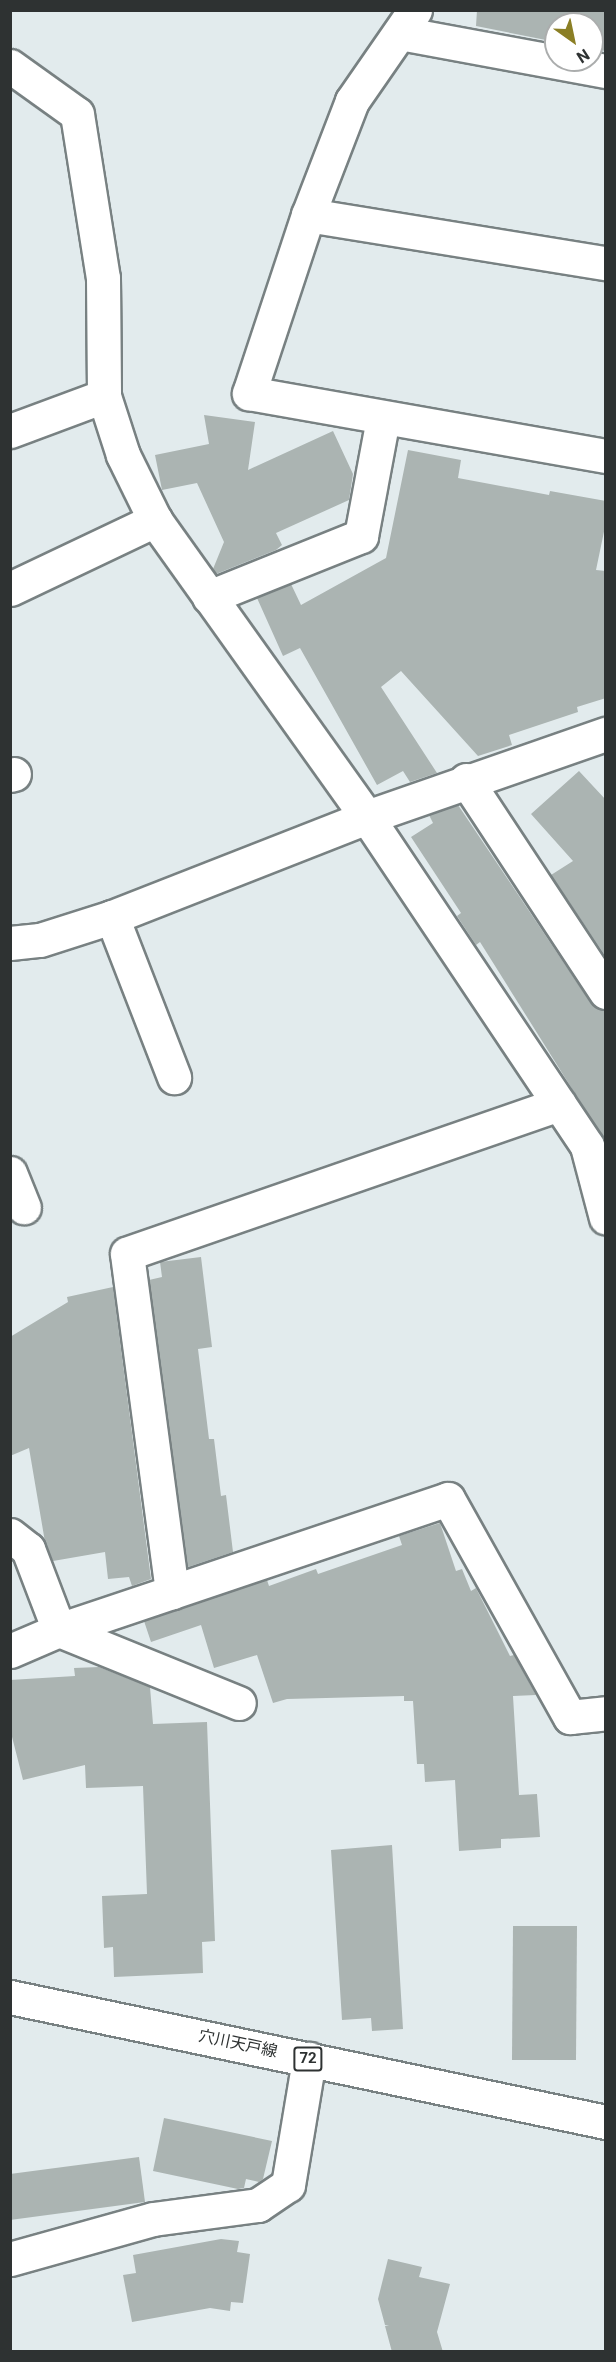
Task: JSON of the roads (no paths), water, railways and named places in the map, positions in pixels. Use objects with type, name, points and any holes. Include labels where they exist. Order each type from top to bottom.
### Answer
[{"type":"street","points":[[606,71],[407,22],[352,100],[308,215],[249,393],[606,456]]},
{"type":"street","points":[[10,66],[77,114],[103,278],[104,396],[123,455],[155,520],[367,817],[560,1104],[587,1146],[606,1218]]},
{"type":"street","points":[[308,215],[606,263]]},
{"type":"street","points":[[10,430],[104,396]]},
{"type":"street","points":[[209,597],[361,536],[383,418]]},
{"type":"street","points":[[10,589],[155,520]]},
{"type":"street","points":[[10,944],[40,940],[112,917],[466,780],[606,734]]},
{"type":"street","points":[[466,780],[606,992]]},
{"type":"street","points":[[112,917],[174,1077]]},
{"type":"street","points":[[172,1592],[126,1254],[560,1104]]},
{"type":"street","points":[[10,1173],[24,1207]]},
{"type":"street","points":[[10,1651],[59,1630],[448,1499],[570,1717],[606,1713]]},
{"type":"street","points":[[10,1535],[28,1549],[59,1630],[239,1703]]},
{"type":"street","name":"穴川天戸線","points":[[10,1997],[606,2122]]},
{"type":"street","points":[[10,2259],[153,2219],[258,2205],[288,2185],[309,2059]]}]
